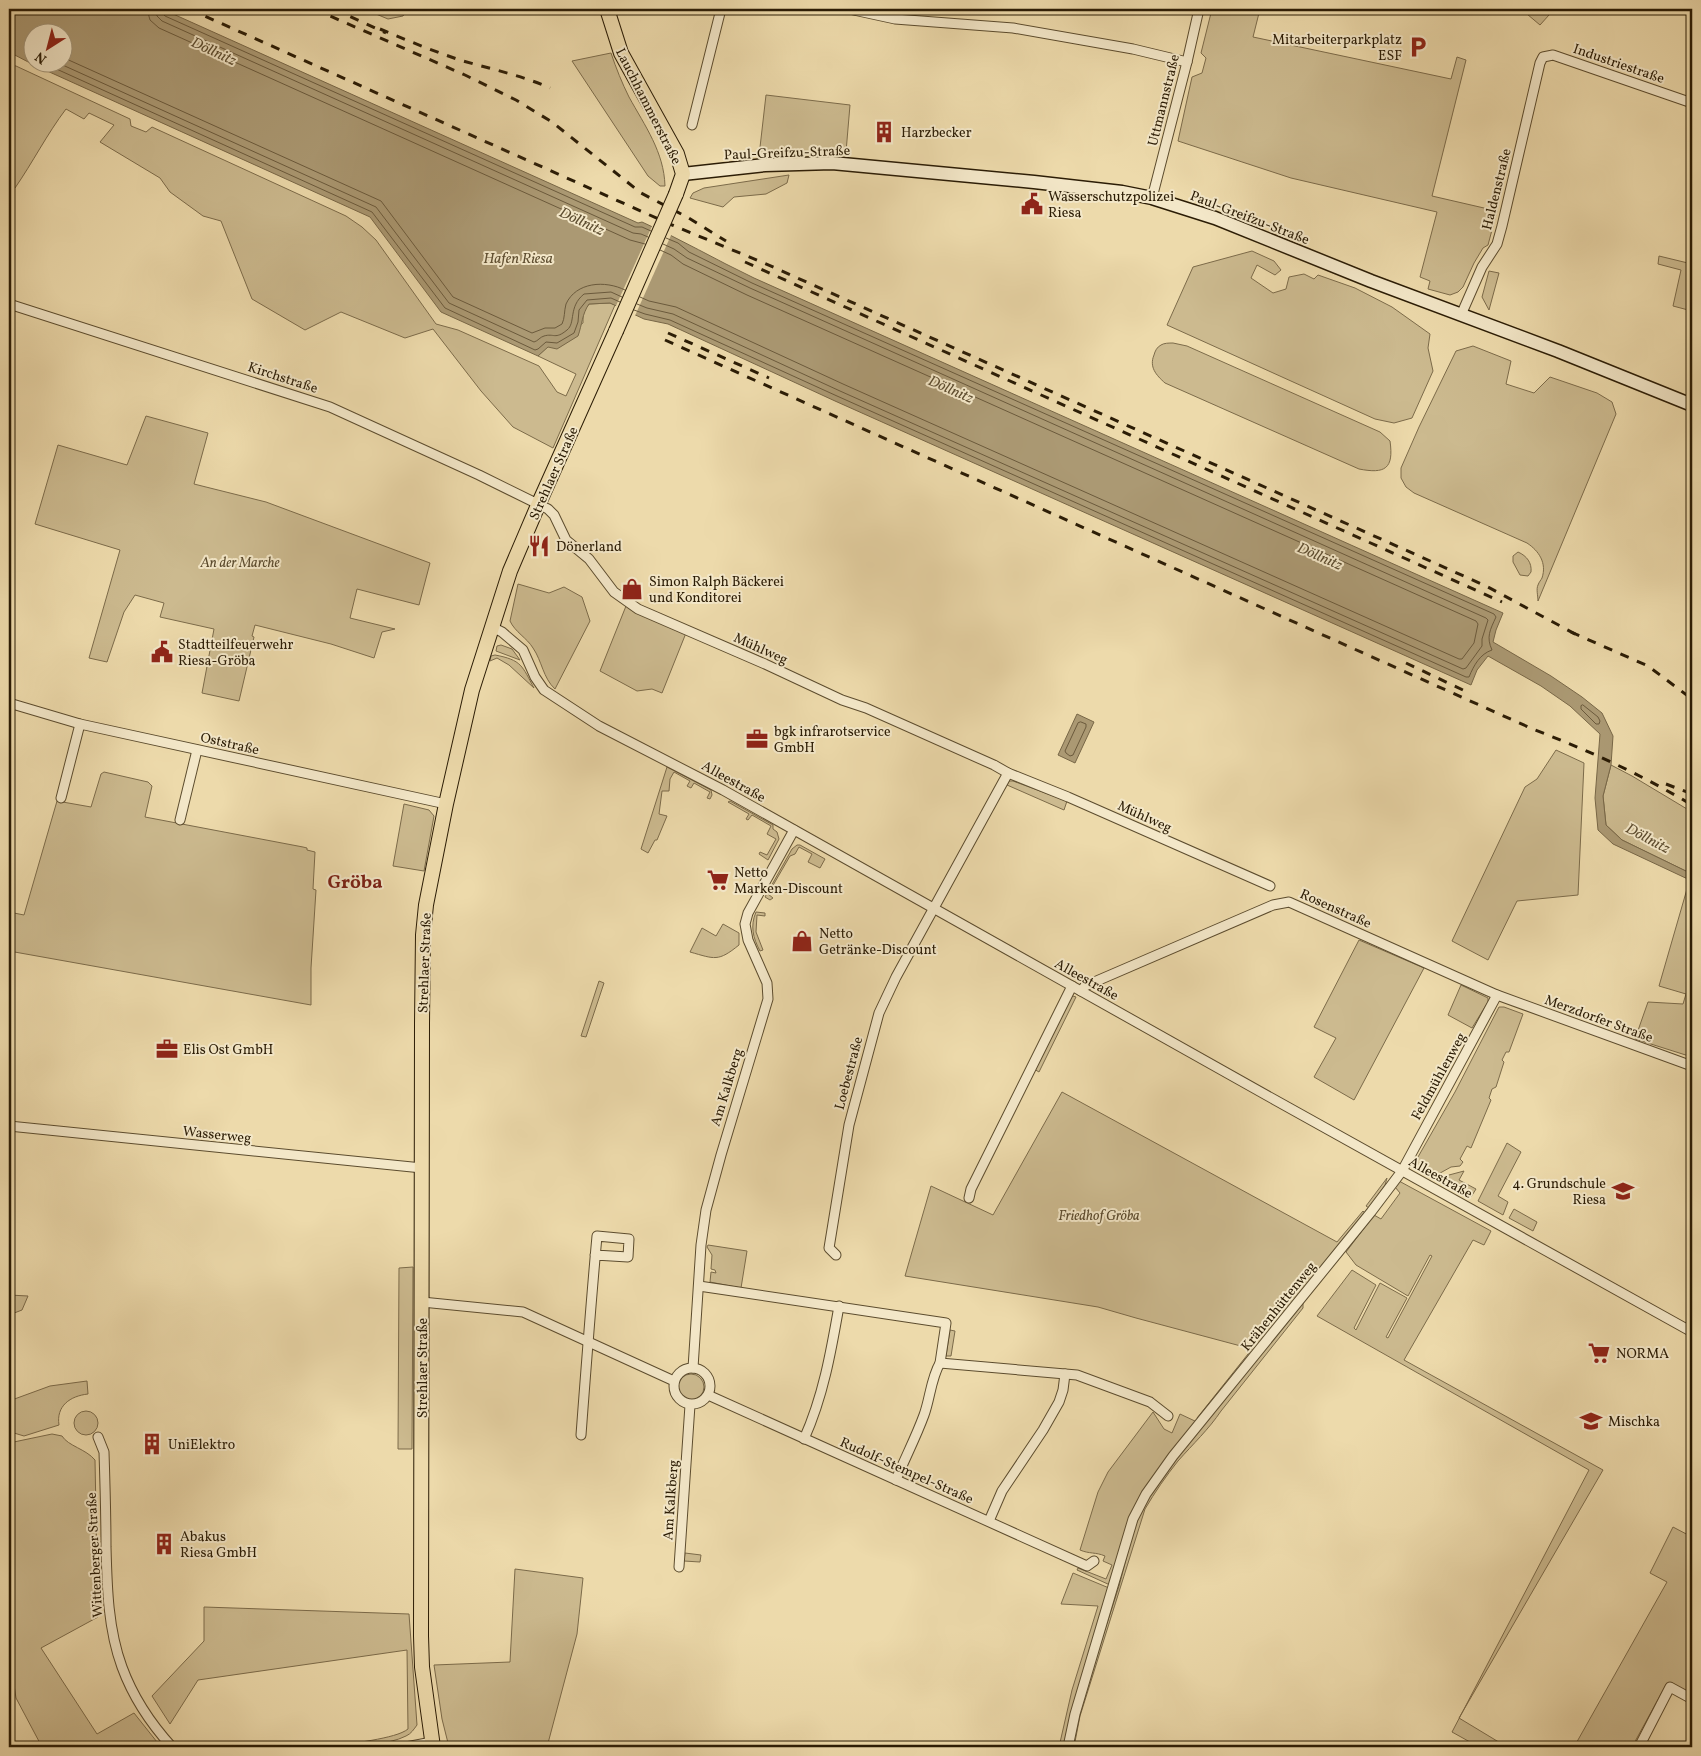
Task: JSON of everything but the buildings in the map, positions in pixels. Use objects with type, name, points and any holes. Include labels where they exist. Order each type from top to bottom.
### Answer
[{"type":"main road","name":"Lauchhammerstraße","points":[[607,9],[621,53],[667,134],[677,154],[683,174]]},
{"type":"main road","name":"Paul-Greifzu-Straße","points":[[683,174],[765,166],[832,163],[1042,183],[1122,192],[1152,198],[1215,218],[1371,281],[1558,351],[1692,405]]},
{"type":"main road","name":"Strehlaer Straße","points":[[433,1745],[422,1667],[420,1636],[423,935],[426,905],[446,804],[472,690],[510,571],[676,194],[683,174]]},
{"type":"street","points":[[692,125],[721,9]]},
{"type":"street","points":[[849,9],[895,20],[1013,28],[1133,49],[1187,62]]},
{"type":"street","name":"Uttmannstraße","points":[[1152,198],[1199,9]]},
{"type":"street","name":"Industriestraße","points":[[1540,63],[1543,57],[1553,55],[1692,103]]},
{"type":"street","name":"Haldenstraße","points":[[1461,315],[1482,267],[1497,244],[1540,63]]},
{"type":"street","name":"Kirchstraße","points":[[9,304],[330,407],[539,503]]},
{"type":"street","name":"Mühlweg","points":[[539,503],[554,515],[566,540],[589,559],[614,592],[638,609],[765,664],[842,700],[866,708],[1008,773],[1068,797],[1270,886]]},
{"type":"street","name":"Alleestraße","points":[[492,627],[502,632],[523,650],[535,677],[544,690],[599,726],[723,790],[1692,1332]]},
{"type":"street","name":"Oststraße","points":[[9,703],[80,724],[446,804]]},
{"type":"street","points":[[61,798],[80,724]]},
{"type":"street","points":[[180,820],[197,750]]},
{"type":"street","points":[[933,908],[1008,773]]},
{"type":"street","name":"Am Kalkberg","points":[[693,1368],[701,1245],[708,1200],[768,999],[767,982],[748,940],[745,924],[748,913],[794,830]]},
{"type":"street","name":"Rosenstraße","points":[[1081,991],[1085,986],[1273,905],[1289,902],[1498,995]]},
{"type":"street","name":"Loebestraße","points":[[836,1255],[829,1248],[832,1222],[849,1126],[862,1071],[884,1001],[933,908]]},
{"type":"street","points":[[969,1198],[971,1189],[1072,986]]},
{"type":"street","name":"Merzdorfer Straße","points":[[1498,995],[1692,1066]]},
{"type":"street","name":"Feldmühlenweg","points":[[1402,1171],[1498,995]]},
{"type":"street","name":"Wasserweg","points":[[9,1126],[422,1168]]},
{"type":"street","name":"Krähenhüttenweg","points":[[1068,1747],[1075,1714],[1133,1519],[1146,1494],[1173,1456],[1402,1171]]},
{"type":"street","points":[[580,1435],[595,1255]]},
{"type":"street","points":[[699,1286],[946,1323],[940,1363],[924,1415],[896,1480]]},
{"type":"street","points":[[422,1302],[522,1312],[674,1381]]},
{"type":"street","points":[[804,1439],[821,1393],[839,1306]]},
{"type":"street","points":[[940,1363],[1077,1375],[1150,1402],[1168,1416]]},
{"type":"street","points":[[693,1368],[707,1375],[710,1385],[708,1395],[702,1402],[690,1405],[685,1404],[676,1397],[674,1381],[681,1371],[693,1368]]},
{"type":"street","points":[[989,1522],[1002,1491],[1043,1430],[1059,1402],[1065,1374]]},
{"type":"street","name":"Rudolf-Stempel-Straße","points":[[708,1395],[1087,1566],[1094,1561]]},
{"type":"street","name":"Am Kalkberg","points":[[679,1567],[690,1405]]},
{"type":"street","name":"Wittenberger Straße","points":[[98,1437],[104,1452],[107,1582],[114,1639],[130,1686],[155,1726],[172,1747]]},
{"type":"street","points":[[1639,1747],[1670,1687],[1692,1699]]},
{"type":"street","points":[[406,1747],[433,1745]]},
{"type":"green space","points":[[364,9],[408,9],[403,16],[388,19]]},
{"type":"green space","points":[[1212,9],[1260,9],[1253,37],[1451,79],[1457,57],[1466,60],[1432,196],[1497,211],[1488,245],[1483,248],[1463,287],[1458,292],[1450,295],[1428,289],[1430,281],[1420,277],[1437,212],[1291,178],[1178,141],[1192,77],[1202,73],[1206,58],[1201,53]]},
{"type":"green space","points":[[1521,9],[1542,9],[1549,15],[1540,25]]},
{"type":"green space","points":[[611,53],[626,92],[657,151],[664,174],[665,186],[660,186],[648,176],[572,61]]},
{"type":"green space","points":[[9,65],[16,66],[22,69],[22,72],[29,72],[130,119],[131,126],[146,132],[152,127],[346,216],[376,240],[436,324],[458,330],[539,366],[557,392],[566,396],[576,374],[538,356],[548,346],[583,323],[583,312],[589,304],[610,303],[615,305],[553,448],[513,427],[481,391],[433,329],[405,338],[341,312],[305,330],[252,299],[221,221],[203,216],[170,192],[160,178],[100,142],[114,125],[89,113],[84,119],[66,109],[15,188],[9,182]]},
{"type":"green space","points":[[766,95],[850,105],[846,152],[795,151],[759,156]]},
{"type":"green space","points":[[789,175],[787,183],[766,194],[734,197],[723,207],[690,198],[693,193],[704,188]]},
{"type":"green space","points":[[1252,251],[1274,261],[1281,270],[1275,275],[1257,265],[1251,278],[1273,293],[1286,289],[1289,277],[1304,274],[1314,279],[1318,275],[1355,288],[1392,307],[1430,334],[1428,348],[1433,371],[1412,418],[1394,423],[1375,419],[1167,325],[1193,267]]},
{"type":"green space","points":[[1659,256],[1692,264],[1692,311],[1673,306],[1681,270],[1658,264]]},
{"type":"green space","points":[[1489,271],[1499,273],[1489,310],[1482,297]]},
{"type":"green space","points":[[1165,343],[1187,346],[1380,432],[1390,441],[1389,463],[1381,470],[1359,469],[1165,383],[1154,371],[1152,363],[1157,348]]},
{"type":"green space","points":[[1473,346],[1511,361],[1506,384],[1534,393],[1550,377],[1597,393],[1612,402],[1616,414],[1538,601],[1537,587],[1542,578],[1543,562],[1531,546],[1414,493],[1406,487],[1401,478],[1401,468],[1456,351]]},
{"type":"green space","name":"An der Marche","points":[[146,416],[208,433],[194,484],[266,502],[430,563],[419,605],[357,589],[350,618],[395,629],[382,632],[374,658],[331,644],[255,625],[239,701],[202,693],[214,629],[160,617],[164,603],[135,595],[124,612],[107,662],[89,658],[120,550],[35,524],[58,445],[127,465]]},
{"type":"green space","points":[[1518,552],[1530,563],[1531,572],[1528,576],[1520,575],[1513,562],[1513,556]]},
{"type":"green space","points":[[518,584],[549,593],[564,587],[582,597],[590,621],[555,689],[548,680],[533,648],[510,621]]},
{"type":"green space","points":[[626,606],[686,633],[662,693],[652,689],[637,691],[600,671]]},
{"type":"green space","points":[[501,645],[512,649],[520,660],[496,651],[497,646]]},
{"type":"green space","points":[[495,655],[511,659],[520,665],[534,688],[509,665],[497,658],[490,661],[491,656]]},
{"type":"green space","points":[[1556,750],[1584,763],[1578,895],[1517,901],[1488,960],[1452,941],[1525,787],[1537,779]]},
{"type":"green space","points":[[1611,765],[1692,812],[1692,874],[1622,840],[1606,825],[1603,796]]},
{"type":"green space","points":[[667,767],[711,790],[712,795],[710,799],[707,798],[710,792],[694,783],[691,788],[687,786],[690,781],[674,772],[670,779],[669,791],[662,791],[659,814],[667,816],[657,840],[655,840],[648,853],[641,849]]},
{"type":"green space","points":[[104,772],[148,782],[152,786],[145,817],[303,847],[315,852],[313,889],[316,890],[311,968],[311,1005],[9,951],[9,912],[24,915],[57,801],[91,807],[101,774]]},
{"type":"green space","points":[[1009,781],[1067,801],[1064,810],[1007,785]]},
{"type":"green space","points":[[730,801],[773,825],[773,829],[777,832],[779,839],[768,860],[759,854],[760,852],[767,855],[776,839],[767,834],[771,826],[752,815],[748,820],[746,819],[749,814],[728,802]]},
{"type":"green space","points":[[404,804],[429,810],[434,816],[424,871],[393,866]]},
{"type":"green space","points":[[797,845],[825,859],[820,868],[808,862],[812,854],[799,847],[795,854],[790,856],[768,894],[773,898],[770,900],[765,897],[792,849]]},
{"type":"green space","points":[[1687,889],[1692,891],[1692,1057],[1635,1039],[1648,1002],[1683,1004],[1686,994],[1659,986]]},
{"type":"green space","points":[[756,912],[765,913],[765,916],[757,915],[756,932],[763,950],[760,951],[753,932]]},
{"type":"green space","points":[[723,924],[739,933],[739,945],[721,957],[716,958],[690,952],[702,928],[716,936]]},
{"type":"green space","points":[[1359,940],[1424,968],[1354,1100],[1314,1077],[1336,1038],[1314,1027]]},
{"type":"green space","points":[[599,981],[604,983],[586,1037],[581,1036]]},
{"type":"green space","points":[[1461,985],[1488,998],[1488,1002],[1472,1028],[1448,1015]]},
{"type":"green space","points":[[1076,997],[1039,1072],[1034,1069],[1070,998]]},
{"type":"green space","points":[[1499,1007],[1523,1014],[1509,1052],[1506,1052],[1502,1060],[1504,1062],[1496,1087],[1492,1089],[1489,1098],[1491,1100],[1471,1148],[1467,1146],[1460,1159],[1463,1162],[1460,1166],[1451,1167],[1433,1177],[1414,1164],[1455,1092]]},
{"type":"green space","name":"Friedhof Gröba","points":[[1062,1092],[1337,1242],[1363,1211],[1365,1213],[1200,1419],[1197,1418],[1252,1349],[1098,1307],[905,1276],[931,1186],[993,1215]]},
{"type":"green space","points":[[1507,1143],[1521,1152],[1498,1196],[1508,1202],[1503,1215],[1478,1201]]},
{"type":"green space","points":[[1464,1171],[1459,1180],[1476,1189],[1471,1197],[1441,1181],[1449,1175]]},
{"type":"green space","points":[[1387,1178],[1385,1185],[1369,1208],[1366,1206]]},
{"type":"green space","points":[[1399,1181],[1491,1231],[1484,1245],[1473,1240],[1404,1360],[1603,1470],[1462,1712],[1589,1470],[1317,1316],[1352,1270],[1376,1285],[1354,1328],[1356,1330],[1380,1283],[1407,1298],[1386,1337],[1388,1338],[1432,1256],[1430,1255],[1408,1296],[1356,1265],[1346,1252],[1374,1215],[1381,1219],[1400,1193],[1395,1187]]},
{"type":"green space","points":[[1514,1209],[1537,1222],[1533,1231],[1509,1218]]},
{"type":"green space","points":[[708,1245],[747,1251],[741,1288],[710,1282],[711,1272],[716,1273],[715,1270],[711,1269],[712,1255],[707,1247]]},
{"type":"green space","points":[[413,1267],[412,1449],[398,1449],[399,1268]]},
{"type":"green space","points":[[9,1295],[28,1296],[22,1310],[9,1315]]},
{"type":"green space","points":[[1303,1302],[1303,1308],[1211,1424],[1178,1461],[1145,1509],[1080,1716],[1074,1747],[1071,1747],[1087,1686],[1119,1586],[1138,1518],[1145,1502],[1176,1459]]},
{"type":"green space","points":[[950,1330],[955,1331],[951,1356],[946,1356]]},
{"type":"green space","points":[[691,1374],[700,1378],[704,1387],[700,1396],[691,1400],[682,1396],[678,1387],[682,1378]]},
{"type":"green space","points":[[87,1381],[88,1394],[75,1397],[62,1407],[59,1425],[24,1436],[14,1433],[9,1434],[9,1401],[50,1386]]},
{"type":"green space","points":[[86,1411],[91,1412],[97,1418],[97,1428],[91,1434],[86,1435],[81,1434],[75,1428],[74,1423],[75,1418],[81,1412]]},
{"type":"green space","points":[[1153,1412],[1164,1429],[1172,1433],[1180,1414],[1197,1422],[1152,1478],[1110,1585],[1077,1570],[1078,1568],[1106,1579],[1112,1565],[1103,1561],[1105,1556],[1080,1550],[1098,1492],[1108,1472]]},
{"type":"green space","points":[[52,1434],[62,1436],[95,1460],[98,1617],[41,1648],[97,1734],[134,1713],[161,1747],[42,1747],[16,1698],[9,1665],[9,1443]]},
{"type":"green space","points":[[1673,1527],[1692,1537],[1692,1696],[1667,1683],[1632,1747],[1574,1747],[1667,1582],[1650,1573]]},
{"type":"green space","points":[[685,1553],[701,1555],[700,1562],[684,1561]]},
{"type":"green space","points":[[515,1569],[583,1578],[577,1634],[547,1747],[449,1747],[442,1719],[434,1665],[510,1662]]},
{"type":"green space","points":[[1073,1573],[1109,1588],[1064,1747],[1059,1747],[1072,1690],[1098,1606],[1061,1604]]},
{"type":"green space","points":[[204,1607],[409,1614],[417,1725],[408,1735],[390,1742],[332,1747],[383,1738],[408,1729],[407,1650],[198,1680],[170,1724],[152,1696],[204,1641]]},
{"type":"green space","points":[[1459,1718],[1507,1747],[1479,1747],[1452,1732]]},
{"type":"water","name":"Hafen Riesa","points":[[9,9],[162,9],[638,223],[642,222],[671,235],[754,278],[1503,613],[1493,642],[1551,676],[1602,713],[1613,736],[1611,765],[1603,796],[1606,825],[1622,840],[1692,874],[1692,881],[1613,844],[1598,830],[1595,798],[1600,734],[1570,706],[1541,686],[1488,656],[1477,670],[1471,685],[835,401],[668,324],[644,319],[610,303],[589,304],[583,316],[578,336],[557,349],[548,347],[538,356],[441,312],[370,217],[49,72],[72,72],[72,22],[22,22],[22,59],[9,52]]},
{"type":"water","points":[[1077,714],[1094,722],[1075,763],[1058,755]]},
{"type":"pier","points":[[653,224],[672,233],[634,318],[615,308]]},
{"type":"railway","points":[[189,9],[672,225],[764,263],[1486,586],[1577,635]]},
{"type":"railway","points":[[314,9],[465,75],[516,100],[552,122],[641,193],[687,217],[726,241]]},
{"type":"railway","points":[[334,9],[386,33]]},
{"type":"railway","points":[[380,29],[450,57],[517,76],[550,88]]},
{"type":"railway","points":[[745,262],[1502,602]]},
{"type":"railway","points":[[668,333],[769,378]]},
{"type":"railway","points":[[665,340],[1535,730],[1596,755],[1692,805]]},
{"type":"railway","points":[[1571,632],[1648,666],[1692,699]]},
{"type":"railway","points":[[1406,663],[1465,691]]},
{"type":"railway","points":[[1666,784],[1692,794]]},
{"type":"place","name":"Mitarbeiterparkplatz ESF","points":[[1418,47]]},
{"type":"place","name":"Harzbecker","points":[[884,132]]},
{"type":"place","name":"Wasserschutzpolizei Riesa","points":[[1032,204]]},
{"type":"place","name":"Dönerland","points":[[539,546]]},
{"type":"place","name":"Simon Ralph Bäckerei und Konditorei","points":[[632,589]]},
{"type":"place","name":"Stadtteilfeuerwehr Riesa-Gröba","points":[[162,652]]},
{"type":"place","name":"bgk infrarotservice GmbH","points":[[757,739]]},
{"type":"place","name":"Netto Marken-Discount","points":[[718,880]]},
{"type":"place","name":"Netto Getränke-Discount","points":[[802,941]]},
{"type":"place","name":"Elis Ost GmbH","points":[[167,1049]]},
{"type":"place","name":"4. Grundschule Riesa","points":[[1623,1191]]},
{"type":"place","name":"NORMA","points":[[1599,1353]]},
{"type":"place","name":"Mischka","points":[[1591,1421]]},
{"type":"place","name":"UniElektro","points":[[152,1444]]},
{"type":"place","name":"Abakus Riesa GmbH","points":[[164,1544]]},
{"type":"district","name":"Gröba","points":[[355,881]]},
{"type":"water label","name":"Döllnitz","points":[[214,51]]},
{"type":"water label","name":"Döllnitz","points":[[582,221]]},
{"type":"water label","name":"Döllnitz","points":[[951,389]]},
{"type":"water label","name":"Döllnitz","points":[[1320,556]]},
{"type":"water label","name":"Döllnitz","points":[[1648,838]]}]
